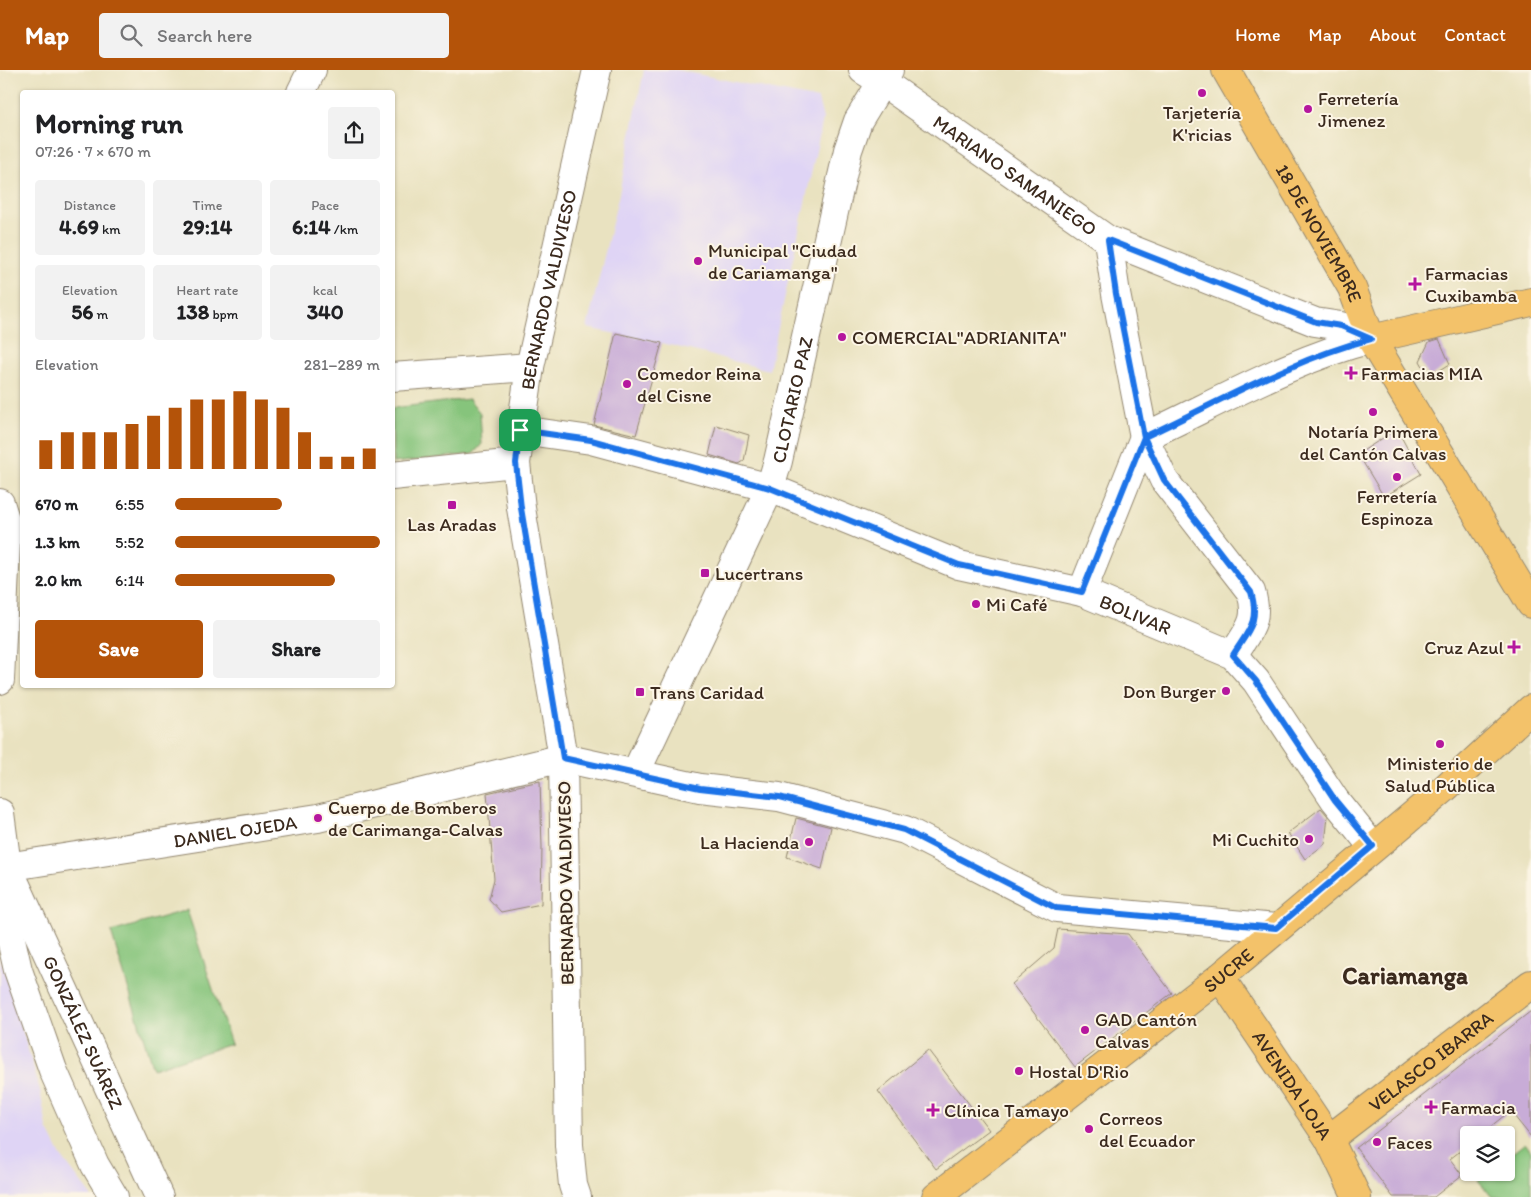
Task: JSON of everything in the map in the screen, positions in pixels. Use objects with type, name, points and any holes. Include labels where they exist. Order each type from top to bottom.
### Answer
[{"type":"main road","name":"18 DE NOVIEMBRE","points":[[1226,70],[1352,288],[1371,339],[1531,604]]},
{"type":"main road","points":[[1371,339],[1531,302]]},
{"type":"main road","name":"SUCRE","points":[[936,1197],[1220,977],[1373,846],[1444,789],[1531,709]]},
{"type":"main road","name":"AVENIDA LOJA","points":[[1220,977],[1329,1139],[1357,1197]]},
{"type":"main road","name":"VELASCO IBARRA","points":[[1329,1139],[1531,984]]},
{"type":"street","points":[[303,90],[312,70]]},
{"type":"street","name":"BERNARDO VALDIVIESO","points":[[577,1197],[570,1145],[563,758],[521,508],[516,463],[530,367],[597,70]]},
{"type":"street","points":[[848,70],[854,78],[861,102],[858,121]]},
{"type":"street","name":"CLOTARIO PAZ","points":[[636,772],[770,488],[778,461],[848,150],[878,74]]},
{"type":"street","name":"MARIANO SAMANIEGO","points":[[878,74],[1108,240],[1316,322],[1341,326],[1371,339]]},
{"type":"street","points":[[1108,240],[1116,294],[1144,437],[1164,480],[1251,592],[1256,609],[1251,625],[1233,655]]},
{"type":"street","points":[[1293,367],[1304,354],[1308,342],[1308,332],[1296,314]]},
{"type":"street","points":[[1082,592],[1144,437],[1293,367],[1346,346],[1371,339]]},
{"type":"street","points":[[395,377],[530,367]]},
{"type":"street","name":"BOLIVAR","points":[[520,430],[591,440],[770,488],[959,565],[1082,592],[1233,655],[1256,681],[1335,800],[1373,846]]},
{"type":"street","points":[[395,476],[516,463]]},
{"type":"street","points":[[0,680],[7,520]]},
{"type":"street","name":"DANIEL OJEDA","points":[[4,867],[318,818],[563,758],[636,772],[700,788],[779,797],[904,830],[1056,908],[1276,928]]},
{"type":"street","name":"GONZÁLEZ SUÁREZ","points":[[0,813],[8,926],[18,970],[53,1070],[95,1165],[114,1197]]},
{"type":"street","name":"GONZÁLEZ SUÁREZ","points":[[4,867],[159,1197]]},
{"type":"shaded area","name":"Municipal \"Ciudad de Cariamanga\"","points":[[644,70],[677,70],[818,99],[823,119],[769,370],[662,343],[587,328],[619,194]]},
{"type":"shaded area","points":[[0,954],[40,1090],[47,1128],[61,1156],[92,1197],[0,1197]]},
{"type":"green space","points":[[469,399],[480,413],[482,444],[473,454],[395,463],[395,408]]},
{"type":"green space","points":[[187,910],[231,1044],[153,1069],[111,932]]},
{"type":"green space","points":[[1525,1143],[1531,1151],[1531,1197],[1492,1197],[1479,1181],[1515,1181],[1515,1151]]},
{"type":"building","name":"Comedor Reina del Cisne","points":[[616,333],[662,343],[636,435],[594,425]]},
{"type":"building","points":[[1439,339],[1450,364],[1429,377],[1420,361],[1429,342]]},
{"type":"building","points":[[716,425],[749,435],[744,461],[739,464],[709,455]]},
{"type":"building","points":[[1397,429],[1421,474],[1384,497],[1358,454]]},
{"type":"building","points":[[540,781],[541,904],[501,912],[489,899],[494,879],[487,793]]},
{"type":"building","name":"Mi Cuchito","points":[[1321,808],[1328,816],[1325,844],[1305,859],[1288,833]]},
{"type":"building","name":"La Hacienda","points":[[796,818],[831,827],[822,869],[787,857]]},
{"type":"building","name":"GAD Cantón Calvas","points":[[1058,929],[1128,934],[1172,993],[1075,1067],[1012,984],[1054,948]]},
{"type":"building","points":[[1531,1011],[1531,1137],[1510,1111],[1491,1126],[1460,1126],[1460,1151],[1450,1159],[1460,1172],[1460,1177],[1434,1197],[1393,1197],[1356,1148]]},
{"type":"building","name":"Clínica Tamayo","points":[[928,1050],[989,1130],[936,1169],[878,1091]]},
{"type":"place","name":"Tarjetería K'ricias","points":[[1202,93]]},
{"type":"place","name":"Ferretería Jimenez","points":[[1308,109]]},
{"type":"place","name":"Municipal \"Ciudad de Cariamanga\"","points":[[698,261]]},
{"type":"place","name":"Farmacias Cuxibamba","points":[[1415,284]]},
{"type":"place","name":"COMERCIAL\"ADRIANITA\"","points":[[842,337]]},
{"type":"place","name":"Farmacias MIA","points":[[1351,373]]},
{"type":"place","name":"Comedor Reina del Cisne","points":[[627,384]]},
{"type":"place","name":"Notaría Primera del Cantón Calvas","points":[[1373,412]]},
{"type":"place","name":"Ferretería Espinoza","points":[[1397,477]]},
{"type":"place","name":"Las Aradas","points":[[452,505]]},
{"type":"place","name":"Lucertrans","points":[[705,573]]},
{"type":"place","name":"Mi Café","points":[[976,604]]},
{"type":"place","name":"Cruz Azul","points":[[1514,647]]},
{"type":"place","name":"Don Burger","points":[[1226,691]]},
{"type":"place","name":"Trans Caridad","points":[[640,692]]},
{"type":"place","name":"Ministerio de Salud Pública","points":[[1440,744]]},
{"type":"place","name":"Cuerpo de Bomberos de Carimanga-Calvas","points":[[318,818]]},
{"type":"place","name":"Mi Cuchito","points":[[1309,839]]},
{"type":"place","name":"La Hacienda","points":[[809,842]]},
{"type":"place","name":"GAD Cantón Calvas","points":[[1085,1030]]},
{"type":"place","name":"Hostal D'Rio","points":[[1019,1071]]},
{"type":"place","name":"Farmacia","points":[[1431,1107]]},
{"type":"place","name":"Clínica Tamayo","points":[[933,1110]]},
{"type":"place","name":"Correos del Ecuador","points":[[1089,1129]]},
{"type":"place","name":"Faces","points":[[1377,1142]]},
{"type":"district","name":"Cariamanga","points":[[1405,976]]},
{"type":"route","points":[[520,430],[516,463],[521,508],[559,746],[563,758],[636,772],[700,788],[779,797],[904,830],[1056,908],[1276,928],[1373,846],[1335,800],[1256,681],[1233,655],[1251,625],[1256,609],[1251,592],[1164,480],[1144,437],[1293,367],[1346,346],[1371,339],[1341,326],[1316,322],[1108,240],[1116,294],[1144,437],[1082,592],[959,565],[770,488],[591,440],[520,430]]}]
